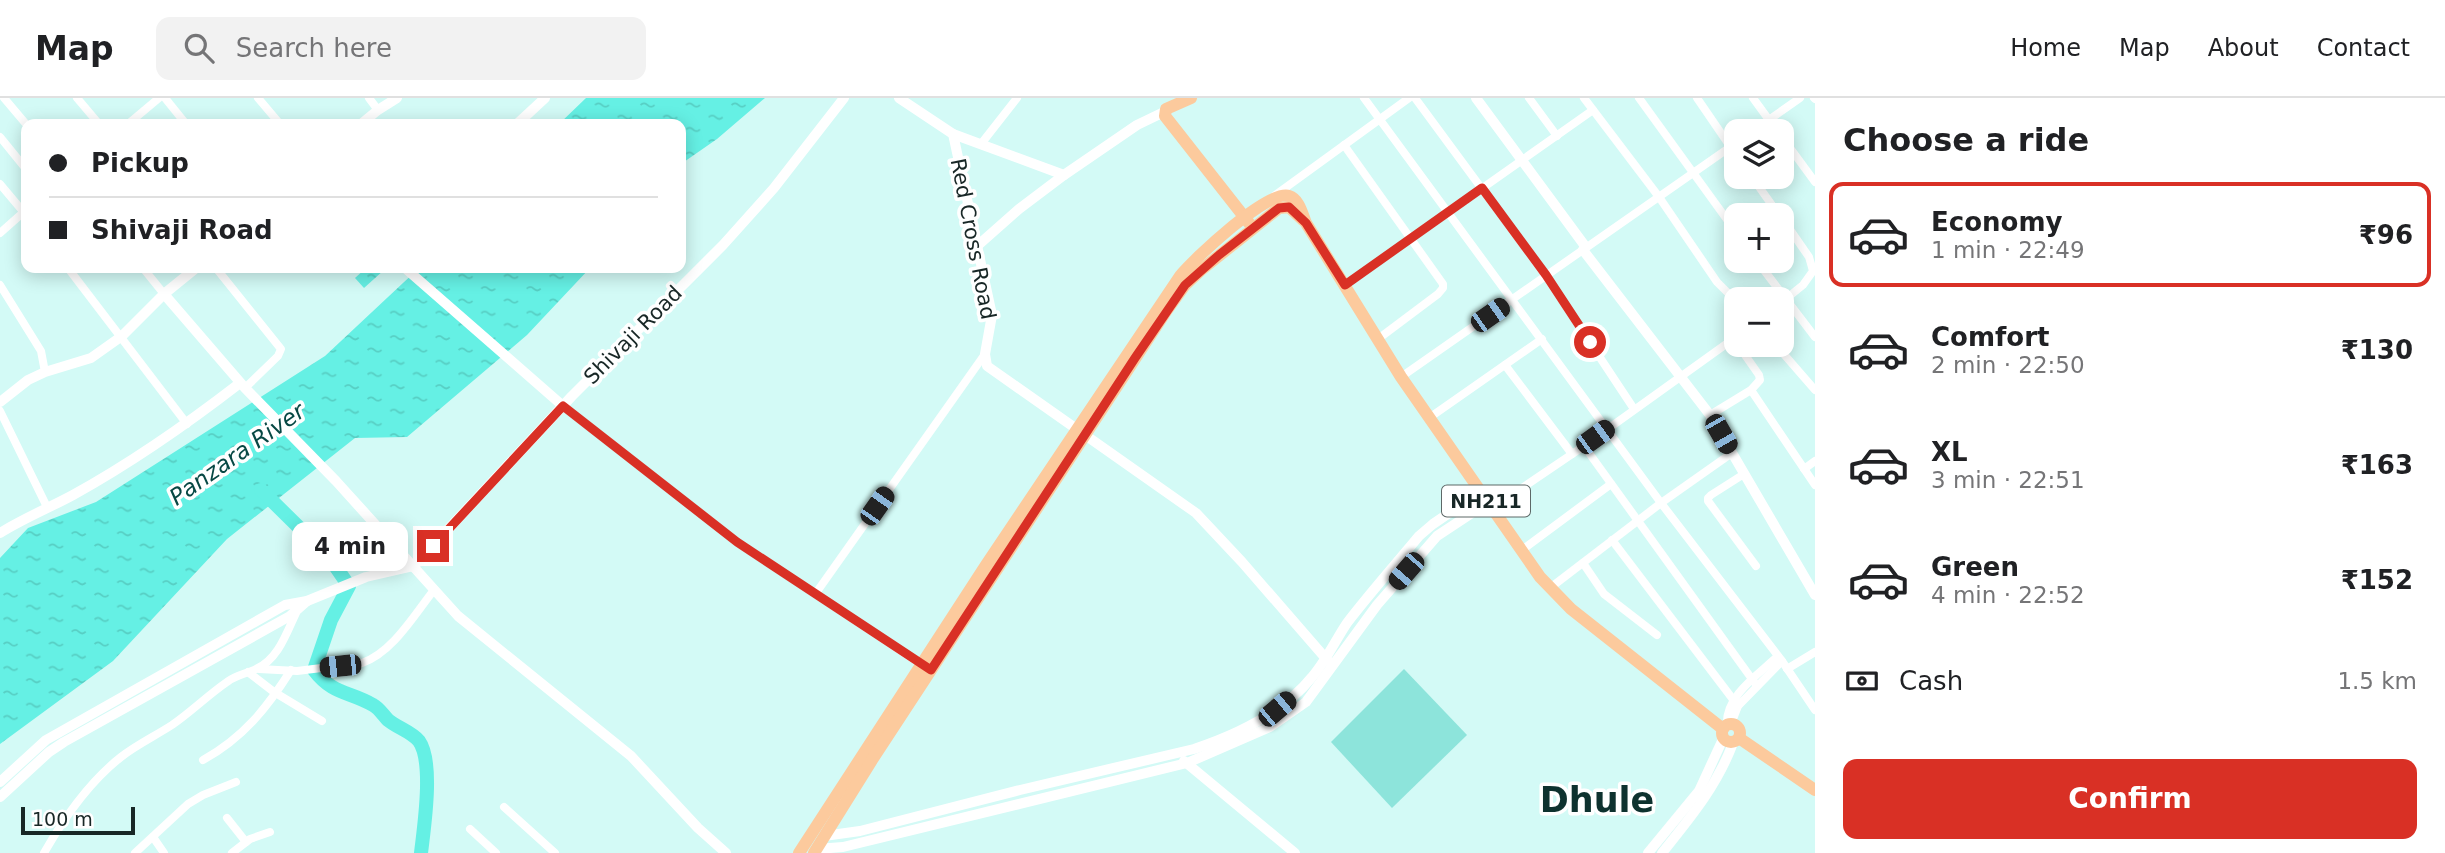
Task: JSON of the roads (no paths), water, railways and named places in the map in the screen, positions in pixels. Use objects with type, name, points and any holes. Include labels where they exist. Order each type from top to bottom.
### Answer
[{"type":"main road","points":[[1191,98],[1166,109],[1164,112],[1167,120],[1249,223]]},
{"type":"main road","points":[[1249,223],[1272,197],[1290,196],[1297,202],[1306,223]]},
{"type":"main road","points":[[799,853],[1081,433],[1180,275],[1192,262],[1249,223],[1285,206],[1306,223]]},
{"type":"main road","name":"NH211","points":[[1306,223],[1401,377],[1550,588],[1571,609],[1729,733],[1815,790]]},
{"type":"main road","points":[[815,851],[926,667]]},
{"type":"street","points":[[4,98],[22,119]]},
{"type":"street","points":[[77,98],[95,119]]},
{"type":"street","points":[[135,119],[162,98],[181,119]]},
{"type":"street","points":[[258,98],[276,119]]},
{"type":"street","points":[[369,98],[378,110]]},
{"type":"street","points":[[367,119],[397,98]]},
{"type":"street","points":[[522,119],[545,98]]},
{"type":"street","name":"Shivaji Road","points":[[414,566],[563,406],[723,245],[766,198],[844,98]]},
{"type":"street","name":"Red Cross Road","points":[[899,98],[953,134],[992,315],[985,354]]},
{"type":"street","points":[[981,144],[1017,98]]},
{"type":"street","points":[[1364,98],[1815,710]]},
{"type":"street","points":[[1272,197],[1409,98]]},
{"type":"street","points":[[1415,98],[1546,275],[1634,409]]},
{"type":"street","points":[[1476,98],[1585,246],[1583,250],[1710,415],[1815,594]]},
{"type":"street","points":[[1529,98],[1557,136]]},
{"type":"street","points":[[1639,98],[1724,215]]},
{"type":"street","points":[[1697,98],[1724,133]]},
{"type":"street","points":[[1753,98],[1768,119]]},
{"type":"street","points":[[1770,119],[1800,98]]},
{"type":"street","points":[[1345,285],[1557,136],[1590,102],[1724,289]]},
{"type":"street","points":[[976,247],[1019,209],[1064,175],[1136,125],[1164,112]]},
{"type":"street","points":[[953,134],[1064,175]]},
{"type":"street","points":[[0,137],[21,163]]},
{"type":"street","points":[[1344,145],[1441,280],[1443,288],[1378,339]]},
{"type":"street","points":[[1401,377],[1724,151]]},
{"type":"street","points":[[1794,153],[1815,182]]},
{"type":"street","points":[[0,184],[21,208]]},
{"type":"street","points":[[0,233],[21,215]]},
{"type":"street","points":[[1794,236],[1809,257],[1814,271],[1794,292]]},
{"type":"street","points":[[72,273],[187,424]]},
{"type":"street","points":[[147,273],[245,389],[336,481],[475,632],[583,715],[631,756],[698,828],[726,853]]},
{"type":"street","points":[[0,402],[28,380],[91,358],[122,336],[164,294],[190,273]]},
{"type":"street","points":[[0,533],[73,495],[245,389],[278,356],[281,349],[220,273]]},
{"type":"street","points":[[411,273],[563,406],[737,542],[926,667]]},
{"type":"street","points":[[0,285],[41,352],[45,372]]},
{"type":"street","points":[[1794,313],[1815,337]]},
{"type":"street","points":[[1429,418],[1542,339]]},
{"type":"street","points":[[824,836],[860,831],[1175,754],[1216,741],[1277,709],[1312,678],[1347,624],[1419,536],[1433,524],[1486,501],[1572,454],[1724,348]]},
{"type":"street","points":[[816,593],[985,354]]},
{"type":"street","points":[[985,354],[989,369],[1196,513],[1333,668]]},
{"type":"street","points":[[1710,415],[1758,385],[1759,375],[1747,357]]},
{"type":"street","points":[[1786,357],[1815,390]]},
{"type":"street","points":[[1505,365],[1572,454]]},
{"type":"street","points":[[1751,390],[1815,485]]},
{"type":"street","points":[[0,411],[47,507]]},
{"type":"street","points":[[1584,446],[1755,683]]},
{"type":"street","points":[[1550,588],[1661,503],[1732,453]]},
{"type":"street","points":[[1804,469],[1815,461]]},
{"type":"street","points":[[1744,474],[1711,495],[1708,501],[1756,566]]},
{"type":"street","points":[[1522,550],[1611,484]]},
{"type":"street","points":[[815,851],[843,847],[1187,763],[1235,744],[1290,715],[1306,702],[1377,605],[1437,536],[1486,501]]},
{"type":"street","points":[[1612,540],[1736,703]]},
{"type":"street","points":[[1583,563],[1604,594],[1657,635]]},
{"type":"street","points":[[0,782],[46,740],[285,605],[307,601],[366,577],[414,566]]},
{"type":"street","points":[[44,853],[60,825],[103,772],[124,755],[201,705],[225,683],[258,669],[294,670],[362,663],[376,657],[391,644],[434,590]]},
{"type":"street","points":[[0,797],[49,752],[83,730],[297,610],[307,601]]},
{"type":"street","points":[[258,669],[276,651],[297,610]]},
{"type":"street","points":[[1662,853],[1718,779],[1736,703],[1755,683],[1782,662],[1815,652]]},
{"type":"street","points":[[203,760],[243,733],[294,670]]},
{"type":"street","points":[[248,672],[322,721]]},
{"type":"street","points":[[1648,853],[1699,791],[1729,733]]},
{"type":"street","points":[[1175,754],[1295,853]]},
{"type":"street","points":[[1060,780],[1063,794]]},
{"type":"street","points":[[135,853],[188,804],[236,782]]},
{"type":"street","points":[[504,807],[555,853]]},
{"type":"street","points":[[227,818],[246,842]]},
{"type":"street","points":[[470,829],[496,853]]},
{"type":"street","points":[[232,853],[246,842],[270,832]]},
{"type":"street","points":[[153,837],[164,853]]},
{"type":"water","points":[[586,98],[765,98],[717,139],[686,161],[686,119],[564,119]]},
{"type":"water","points":[[360,273],[381,273],[364,288],[355,278]]},
{"type":"water","name":"Panzara River","points":[[414,273],[585,273],[527,335],[407,437],[355,438],[227,539],[113,661],[0,744],[0,558],[28,528],[96,502],[325,356]]},
{"type":"waterway","points":[[261,490],[329,557],[349,586],[331,620],[314,670],[328,684],[375,706],[388,720],[416,738],[424,751],[427,795],[421,853]]},
{"type":"district","name":"Dhule","points":[[1597,800]]}]
